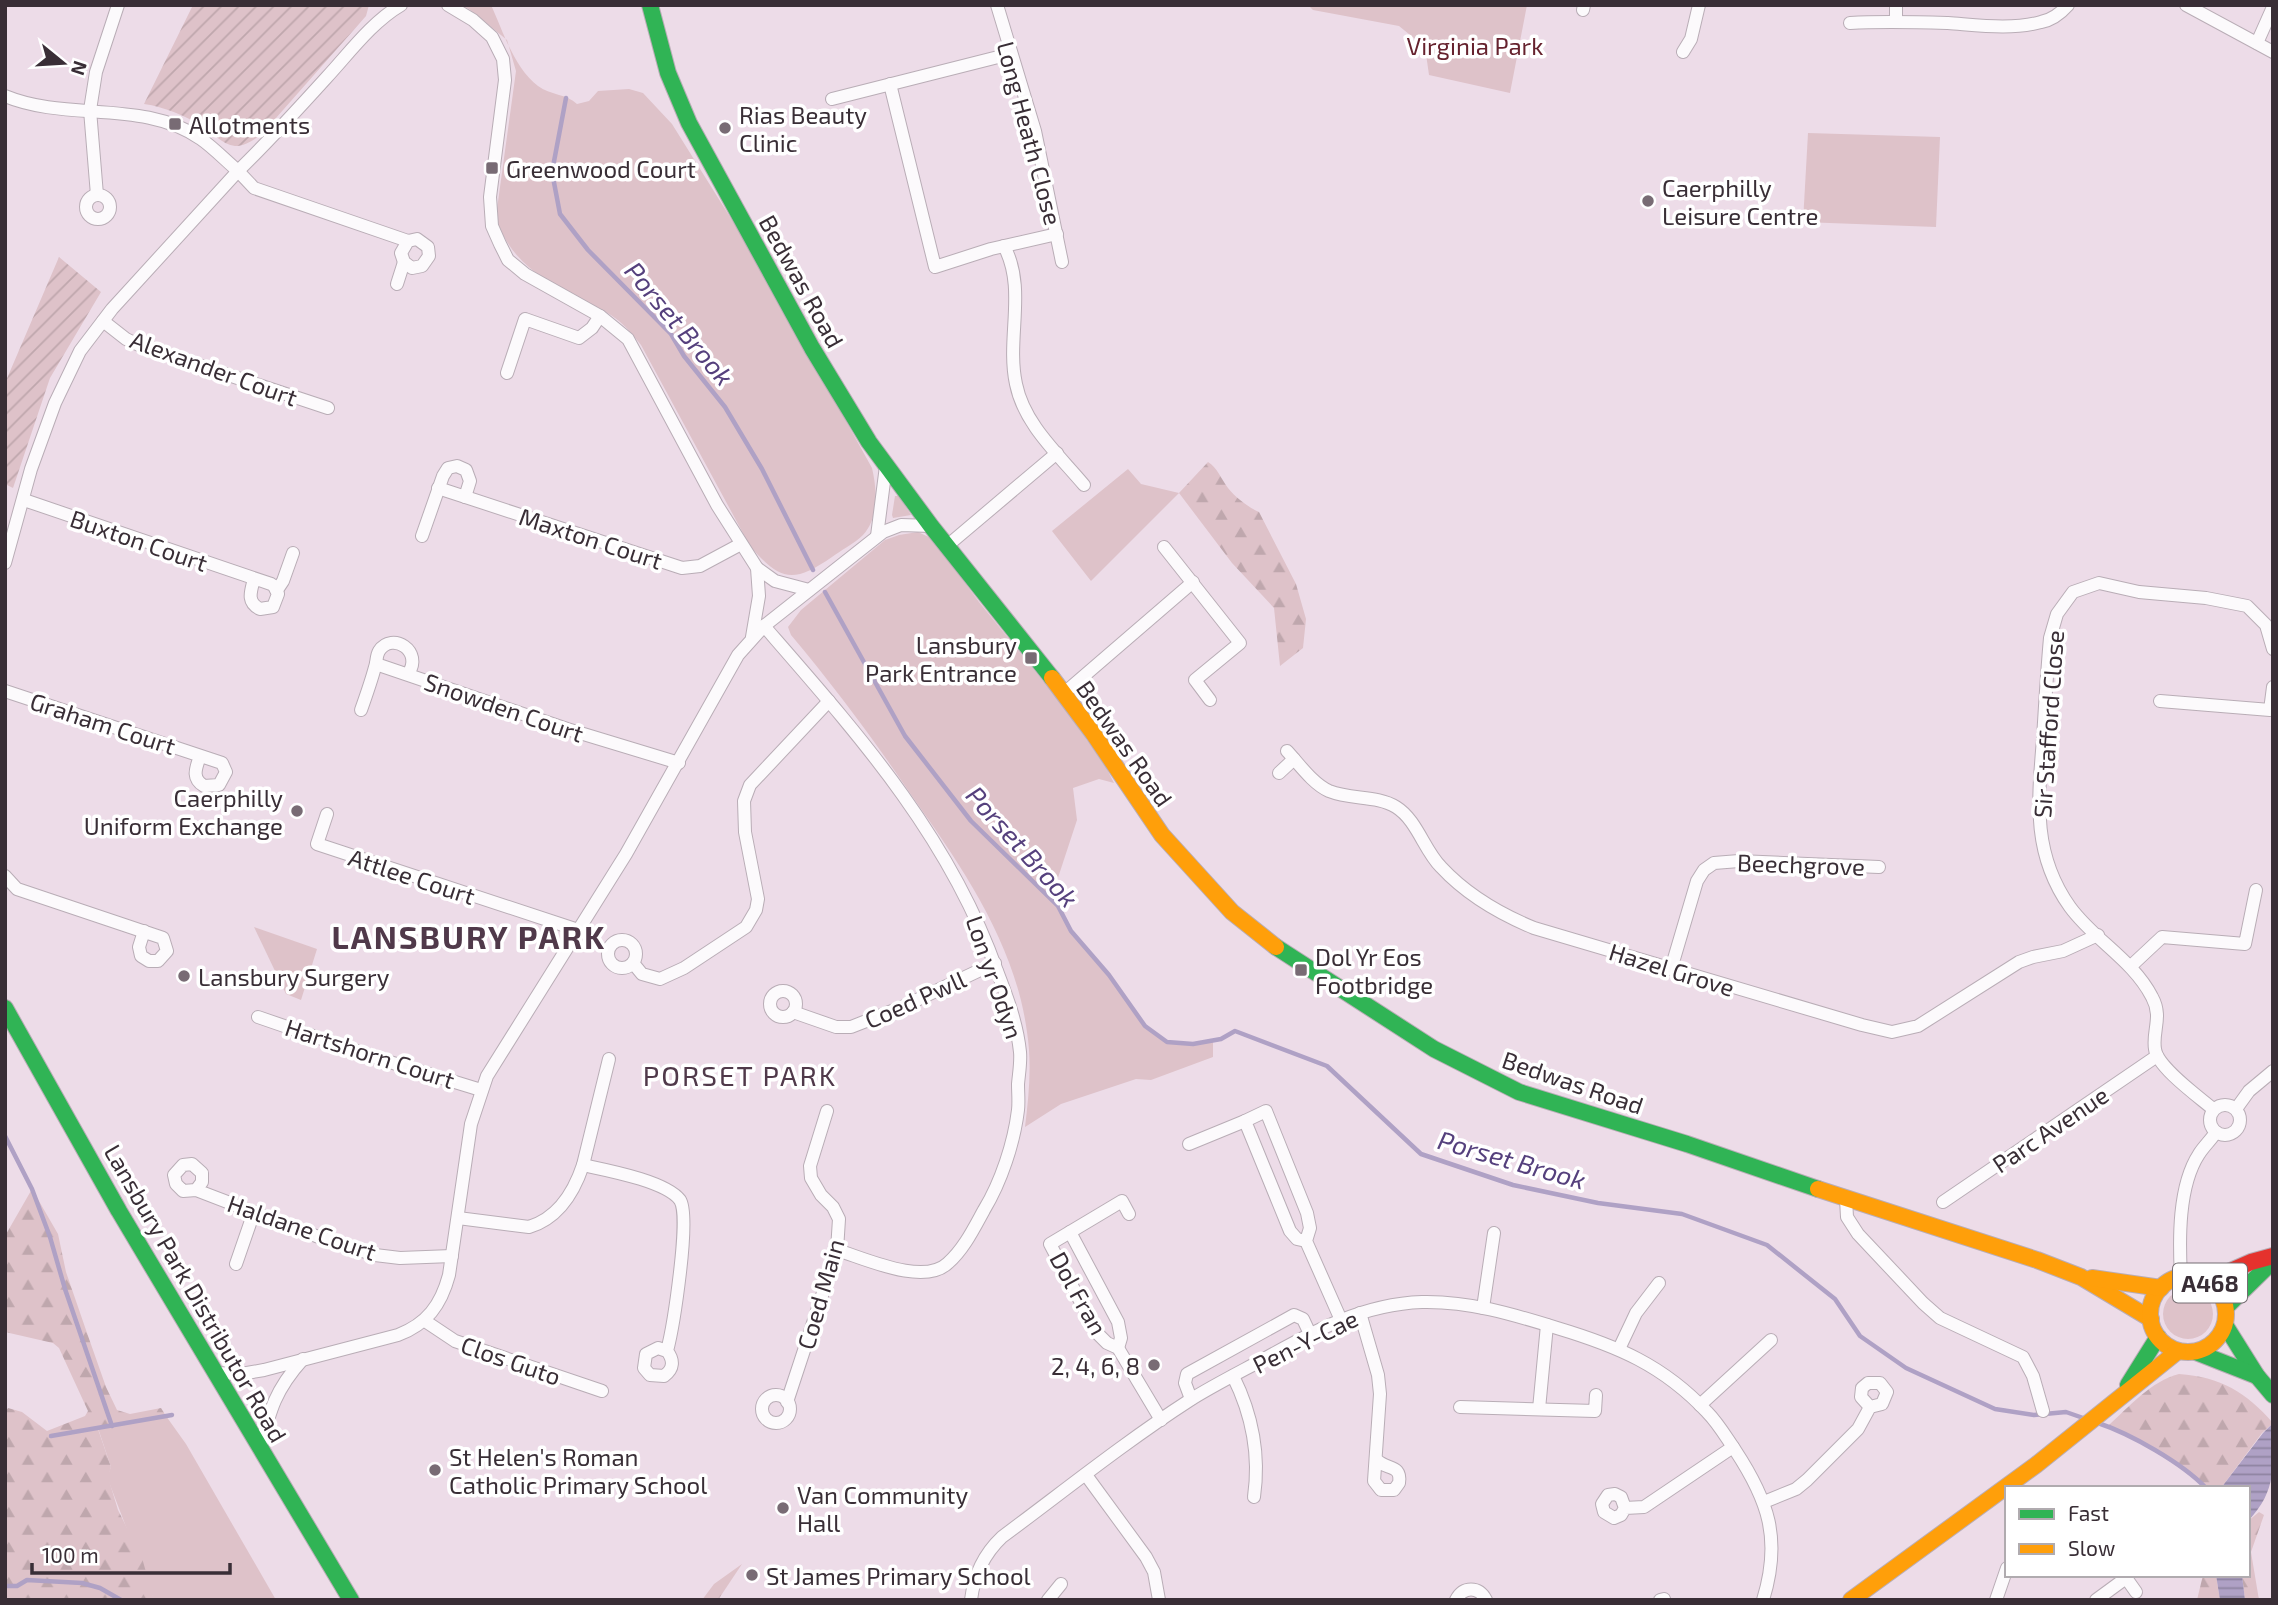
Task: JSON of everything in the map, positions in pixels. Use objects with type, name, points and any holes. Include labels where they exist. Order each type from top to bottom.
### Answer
[{"type":"main road","name":"Bedwas Road","points":[[650,5],[668,73],[689,123],[812,348],[869,442],[931,526],[1063,694],[1162,835],[1209,890],[1263,938],[1352,998],[1452,1060],[1519,1092],[1687,1144],[2081,1277]]},
{"type":"main road","name":"Lansbury Park Distributor Road","points":[[5,1008],[119,1211],[351,1600]]},
{"type":"main road","name":"A468","points":[[2208,1281],[2251,1262],[2273,1259]]},
{"type":"main road","name":"A468","points":[[2226,1307],[2273,1259]]},
{"type":"main road","points":[[2081,1277],[2161,1288]]},
{"type":"main road","points":[[2081,1277],[2151,1319]]},
{"type":"main road","name":"A468","points":[[2158,1337],[2151,1319],[2154,1297],[2161,1288],[2170,1280],[2182,1277],[2208,1281],[2216,1288],[2226,1307],[2225,1325],[2214,1342],[2196,1352]]},
{"type":"main road","name":"A468","points":[[2225,1325],[2257,1376],[2273,1395]]},
{"type":"main road","points":[[2006,1486],[2081,1431],[2178,1351],[2167,1346],[2158,1337],[2121,1397]]},
{"type":"main road","name":"A468","points":[[2178,1351],[2196,1352],[2257,1376]]},
{"type":"main road","points":[[1851,1600],[2005,1487]]},
{"type":"street","points":[[97,195],[90,110],[96,72],[118,5]]},
{"type":"street","points":[[5,563],[31,469],[55,403],[80,351],[103,321],[238,171],[364,36],[387,13],[401,5]]},
{"type":"street","points":[[448,5],[473,20],[492,37],[503,60],[505,80],[491,197],[492,226],[508,260],[525,274],[600,316],[628,339],[717,505],[757,568],[775,581],[809,590]]},
{"type":"street","name":"Long Heath Close","points":[[997,5],[1035,131],[1062,262]]},
{"type":"street","points":[[1683,52],[1691,39],[1699,5]]},
{"type":"street","points":[[1896,5],[1896,21]]},
{"type":"street","points":[[1850,23],[2031,23],[2058,16],[2068,5]]},
{"type":"street","points":[[2186,5],[2273,52]]},
{"type":"street","points":[[2257,43],[2273,8]]},
{"type":"street","points":[[832,99],[1010,54]]},
{"type":"street","points":[[890,84],[935,267],[1004,246],[1057,234]]},
{"type":"street","points":[[5,96],[59,109],[90,110],[148,118],[173,125],[201,138],[254,188],[408,241],[417,239],[425,243],[429,256],[425,264],[417,268],[404,262]]},
{"type":"street","points":[[397,284],[404,262],[402,248],[408,241]]},
{"type":"street","points":[[1004,246],[1016,294],[1013,355],[1016,383],[1022,404],[1033,424],[1084,485]]},
{"type":"street","points":[[507,373],[525,318],[579,338],[592,328],[600,316]]},
{"type":"street","name":"Alexander Court","points":[[103,321],[126,339],[141,346],[328,408]]},
{"type":"street","points":[[947,546],[1057,453]]},
{"type":"street","points":[[877,536],[886,466]]},
{"type":"street","points":[[422,536],[448,468],[462,467],[467,470],[470,481],[465,497]]},
{"type":"street","name":"Maxton Court","points":[[439,488],[682,568],[700,566],[741,544]]},
{"type":"street","name":"Buxton Court","points":[[24,500],[271,584],[277,590]]},
{"type":"street","points":[[216,1373],[254,1372],[398,1335],[425,1321],[442,1297],[452,1256],[471,1124],[481,1090],[496,1061],[626,854],[738,655],[764,626],[877,536],[901,525],[931,526]]},
{"type":"street","points":[[1164,547],[1240,643],[1195,680],[1210,700]]},
{"type":"street","points":[[254,579],[250,599],[260,609],[273,607],[292,553]]},
{"type":"street","points":[[752,637],[759,596],[757,568]]},
{"type":"street","points":[[1063,694],[1193,582]]},
{"type":"street","name":"Sir Stafford Close","points":[[2157,1056],[2154,1049],[2158,1024],[2153,998],[2131,966],[2072,910],[2054,883],[2043,848],[2038,816],[2050,638],[2057,614],[2073,592],[2099,583],[2139,592],[2206,598],[2248,606],[2266,625],[2273,649]]},
{"type":"street","name":"Lon yr Odyn","points":[[764,626],[851,724],[925,826],[963,889],[995,963],[1014,1016],[1020,1055],[1014,1133],[986,1207],[948,1264],[935,1271],[916,1273],[837,1250]]},
{"type":"street","points":[[361,710],[379,652],[383,647],[401,644],[406,647],[413,657],[408,674]]},
{"type":"street","name":"Snowden Court","points":[[376,664],[567,729],[679,763]]},
{"type":"street","points":[[2160,701],[2270,710],[2273,687]]},
{"type":"street","name":"Graham Court","points":[[5,691],[200,756]]},
{"type":"street","points":[[633,963],[642,974],[660,979],[684,968],[746,927],[758,899],[745,832],[744,802],[750,785],[829,701]]},
{"type":"street","name":"Hazel Grove","points":[[1279,773],[1290,755],[1322,787],[1332,792],[1385,801],[1399,808],[1440,866],[1461,885],[1507,917],[1534,928],[1816,1013],[1892,1031],[1918,1026],[2019,962],[2063,951],[2098,936]]},
{"type":"street","name":"Attlee Court","points":[[327,814],[317,844],[578,930]]},
{"type":"street","name":"Beechgrove","points":[[1671,969],[1697,881],[1704,870],[1714,863],[1796,862],[1879,867]]},
{"type":"street","points":[[5,876],[17,889],[144,931]]},
{"type":"street","points":[[2131,966],[2162,937],[2245,944],[2256,890]]},
{"type":"street","name":"Coed Pwll","points":[[793,1012],[836,1027],[851,1027],[902,1007],[995,963]]},
{"type":"street","name":"Hartshorn Court","points":[[258,1017],[481,1090]]},
{"type":"street","points":[[2157,1056],[2213,1109]]},
{"type":"street","name":"Parc Avenue","points":[[1943,1202],[2157,1056]]},
{"type":"street","points":[[458,1218],[530,1227],[539,1224],[559,1209],[572,1193],[583,1165],[609,1059]]},
{"type":"street","points":[[2236,1109],[2249,1091],[2273,1071]]},
{"type":"street","points":[[2227,1104],[2236,1109],[2240,1122],[2235,1131],[2226,1135],[2216,1132],[2210,1124],[2213,1109],[2227,1104]]},
{"type":"street","name":"Coed Main","points":[[787,1402],[837,1250],[839,1219],[811,1178],[810,1166],[827,1111]]},
{"type":"street","points":[[1189,1144],[1266,1111],[1307,1213],[1310,1228],[1306,1241],[1341,1320]]},
{"type":"street","points":[[1245,1121],[1290,1231],[1297,1239],[1306,1241]]},
{"type":"street","points":[[2182,1277],[2181,1222],[2188,1180],[2198,1155],[2216,1132]]},
{"type":"street","points":[[583,1165],[653,1184],[668,1190],[679,1199],[684,1212],[682,1241],[672,1332],[667,1351]]},
{"type":"street","name":"Haldane Court","points":[[196,1189],[375,1255],[400,1258],[452,1256]]},
{"type":"street","points":[[1846,1199],[1847,1217],[1858,1234],[1923,1303],[1940,1318],[2023,1357],[2033,1376],[2043,1410]]},
{"type":"street","name":"Dol Fran","points":[[1129,1214],[1122,1201],[1049,1244],[1097,1333],[1107,1343],[1118,1348],[1161,1420]]},
{"type":"street","points":[[236,1264],[254,1212]]},
{"type":"street","points":[[1070,1232],[1118,1322],[1121,1338],[1118,1348]]},
{"type":"street","points":[[1483,1308],[1494,1233]]},
{"type":"street","points":[[1619,1349],[1636,1313],[1658,1283]]},
{"type":"street","name":"Pen-Y-Cae","points":[[971,1600],[977,1573],[995,1544],[1191,1399],[1341,1320],[1360,1313],[1420,1302],[1451,1303],[1515,1315],[1619,1349],[1664,1373],[1714,1420],[1755,1481],[1764,1502],[1770,1528],[1771,1550],[1763,1600]]},
{"type":"street","points":[[1360,1313],[1378,1375],[1380,1394],[1377,1460]]},
{"type":"street","points":[[1191,1399],[1185,1383],[1186,1374],[1270,1328],[1294,1315],[1303,1319],[1310,1334]]},
{"type":"street","name":"Clos Guto","points":[[425,1321],[455,1341],[602,1391]]},
{"type":"street","points":[[1539,1409],[1547,1325]]},
{"type":"street","points":[[1700,1405],[1771,1340]]},
{"type":"street","points":[[260,1449],[275,1396],[303,1358]]},
{"type":"street","points":[[1233,1376],[1242,1395],[1253,1436],[1257,1473],[1254,1497]]},
{"type":"street","points":[[1460,1407],[1595,1411],[1596,1395]]},
{"type":"street","points":[[1764,1502],[1796,1489],[1807,1480],[1858,1429],[1870,1407]]},
{"type":"street","points":[[1625,1508],[1644,1507],[1732,1447]]},
{"type":"street","points":[[1086,1475],[1146,1557],[1159,1600]]},
{"type":"street","points":[[1996,1600],[2005,1574]]},
{"type":"street","points":[[2096,1600],[2125,1577],[2136,1592]]},
{"type":"street","points":[[1052,1598],[1061,1584]]},
{"type":"street","points":[[1456,1600],[1461,1592],[1471,1589],[1480,1592],[1486,1600]]},
{"type":"green space","points":[[193,5],[369,5],[366,16],[261,135],[246,144],[235,146],[181,115],[144,104]]},
{"type":"green space","points":[[461,5],[491,5],[505,39],[469,9]]},
{"type":"green space","name":"Virginia Park","points":[[1308,5],[1527,5],[1510,93],[1429,75],[1425,47],[1399,26],[1313,10]]},
{"type":"green space","points":[[509,45],[522,69],[538,86],[577,104],[589,101],[598,91],[629,89],[643,93],[672,124],[755,257],[874,476],[874,512],[868,528],[856,541],[819,566],[797,575],[788,575],[779,572],[761,558],[750,546],[638,341],[611,315],[541,277],[518,257],[509,245],[496,216],[516,71]]},
{"type":"green space","points":[[1808,133],[1940,137],[1936,227],[1803,222]]},
{"type":"green space","points":[[59,257],[101,292],[50,378],[13,488],[5,484],[5,383]]},
{"type":"green space","points":[[1208,462],[1235,495],[1259,512],[1296,584],[1306,619],[1303,648],[1280,666],[1274,608],[1232,563],[1179,493]]},
{"type":"green space","points":[[1128,469],[1141,484],[1179,493],[1091,581],[1052,531]]},
{"type":"green space","points":[[895,496],[899,496],[911,515],[893,518]]},
{"type":"green space","points":[[918,532],[933,539],[979,602],[1056,697],[1105,765],[1114,783],[1099,779],[1073,788],[1077,820],[1051,899],[1058,906],[1071,931],[1109,975],[1145,1026],[1167,1042],[1193,1044],[1213,1041],[1213,1057],[1151,1080],[1136,1079],[1061,1104],[1025,1127],[1029,1079],[1027,1032],[1021,999],[999,937],[967,878],[931,823],[883,754],[791,635],[788,627],[801,610],[885,540]]},
{"type":"green space","points":[[254,927],[317,949],[301,1000],[286,994]]},
{"type":"green space","points":[[32,1189],[58,1234],[66,1272],[106,1387],[117,1410],[130,1414],[161,1408],[166,1416],[98,1429],[111,1467],[108,1477],[118,1510],[142,1558],[154,1600],[5,1600],[5,1413],[8,1408],[22,1412],[47,1431],[85,1416],[88,1411],[59,1348],[53,1343],[5,1332],[5,1236]]},
{"type":"green space","points":[[2188,1289],[2205,1297],[2213,1314],[2205,1331],[2188,1339],[2171,1331],[2163,1314],[2171,1297]]},
{"type":"green space","points":[[2179,1374],[2194,1376],[2232,1388],[2253,1403],[2273,1423],[2262,1433],[2222,1486],[2203,1486],[2194,1476],[2108,1426],[2132,1403],[2169,1377]]},
{"type":"green space","points":[[166,1416],[186,1444],[276,1600],[154,1600],[107,1477],[111,1467],[98,1428]]},
{"type":"green space","points":[[2259,1512],[2264,1515],[2251,1552],[2259,1600],[2245,1600],[2242,1577],[2250,1577],[2250,1519]]},
{"type":"green space","points":[[742,1564],[718,1600],[702,1600],[714,1584]]},
{"type":"green space","points":[[2203,1577],[2216,1577],[2220,1600],[2197,1600]]},
{"type":"shaded area","points":[[2273,1423],[2272,1476],[2265,1498],[2250,1519],[2250,1486],[2223,1486]]},
{"type":"shaded area","points":[[2216,1577],[2242,1577],[2245,1600],[2220,1600]]},
{"type":"waterway","name":"Porset Brook","points":[[566,98],[552,172],[560,214],[588,250],[671,334],[684,356],[725,407],[762,469],[813,570]]},
{"type":"waterway","name":"Porset Brook","points":[[825,592],[905,736],[971,821],[1058,906],[1071,931],[1109,975],[1145,1026],[1167,1042],[1193,1044],[1221,1039],[1235,1031],[1327,1066],[1421,1154],[1513,1185],[1598,1203],[1682,1214],[1767,1245],[1835,1299],[1860,1336],[1906,1368],[1995,1409],[2034,1415],[2066,1412],[2086,1419]]},
{"type":"waterway","points":[[5,1136],[32,1189],[50,1237],[112,1426]]},
{"type":"waterway","points":[[51,1436],[172,1415]]},
{"type":"waterway","name":"Porset Brook","points":[[2098,1423],[2155,1450],[2204,1486]]},
{"type":"waterway","points":[[5,1586],[17,1586],[27,1580],[82,1583],[100,1588],[121,1600]]},
{"type":"traffic: fast","points":[[650,5],[668,73],[689,123],[812,348],[869,442],[931,526],[1052,678]]},
{"type":"traffic: fast","points":[[1276,947],[1434,1049],[1519,1092],[1687,1144],[1818,1189]]},
{"type":"traffic: fast","points":[[5,1008],[119,1211],[351,1600]]},
{"type":"traffic: fast","points":[[2226,1307],[2273,1261]]},
{"type":"traffic: fast","points":[[2225,1325],[2257,1376],[2273,1395]]},
{"type":"traffic: fast","points":[[2128,1385],[2158,1337]]},
{"type":"traffic: fast","points":[[2196,1352],[2257,1376]]},
{"type":"traffic: slow","points":[[1052,678],[1162,835],[1232,912],[1276,947]]},
{"type":"traffic: slow","points":[[1818,1189],[2037,1260],[2081,1277],[2151,1319]]},
{"type":"traffic: slow","points":[[2188,1276],[2203,1279],[2215,1287],[2223,1299],[2226,1314],[2223,1329],[2215,1341],[2203,1349],[2188,1352],[2173,1349],[2161,1341],[2153,1329],[2150,1314],[2153,1299],[2161,1287],[2173,1279],[2188,1276]]},
{"type":"traffic: slow","points":[[2092,1278],[2161,1288]]},
{"type":"traffic: slow","points":[[2007,1486],[2178,1351]]},
{"type":"traffic: slow","points":[[1851,1600],[2005,1488]]},
{"type":"traffic: jam","points":[[2208,1281],[2251,1262],[2273,1256]]},
{"type":"place","name":"Allotments","points":[[175,124]]},
{"type":"place","name":"Rias Beauty Clinic","points":[[725,128]]},
{"type":"place","name":"Greenwood Court","points":[[492,168]]},
{"type":"place","name":"Caerphilly Leisure Centre","points":[[1648,201]]},
{"type":"place","name":"Lansbury Park Entrance","points":[[1031,658]]},
{"type":"place","name":"Caerphilly Uniform Exchange","points":[[297,811]]},
{"type":"place","name":"Dol Yr Eos Footbridge","points":[[1301,970]]},
{"type":"place","name":"Lansbury Surgery","points":[[184,976]]},
{"type":"place","name":"2, 4, 6, 8","points":[[1154,1365]]},
{"type":"place","name":"St Helen's Roman Catholic Primary School","points":[[435,1470]]},
{"type":"place","name":"Van Community Hall","points":[[783,1508]]},
{"type":"place","name":"St James Primary School","points":[[752,1575]]},
{"type":"district","name":"LANSBURY PARK","points":[[469,936]]},
{"type":"district","name":"PORSET PARK","points":[[740,1075]]}]
